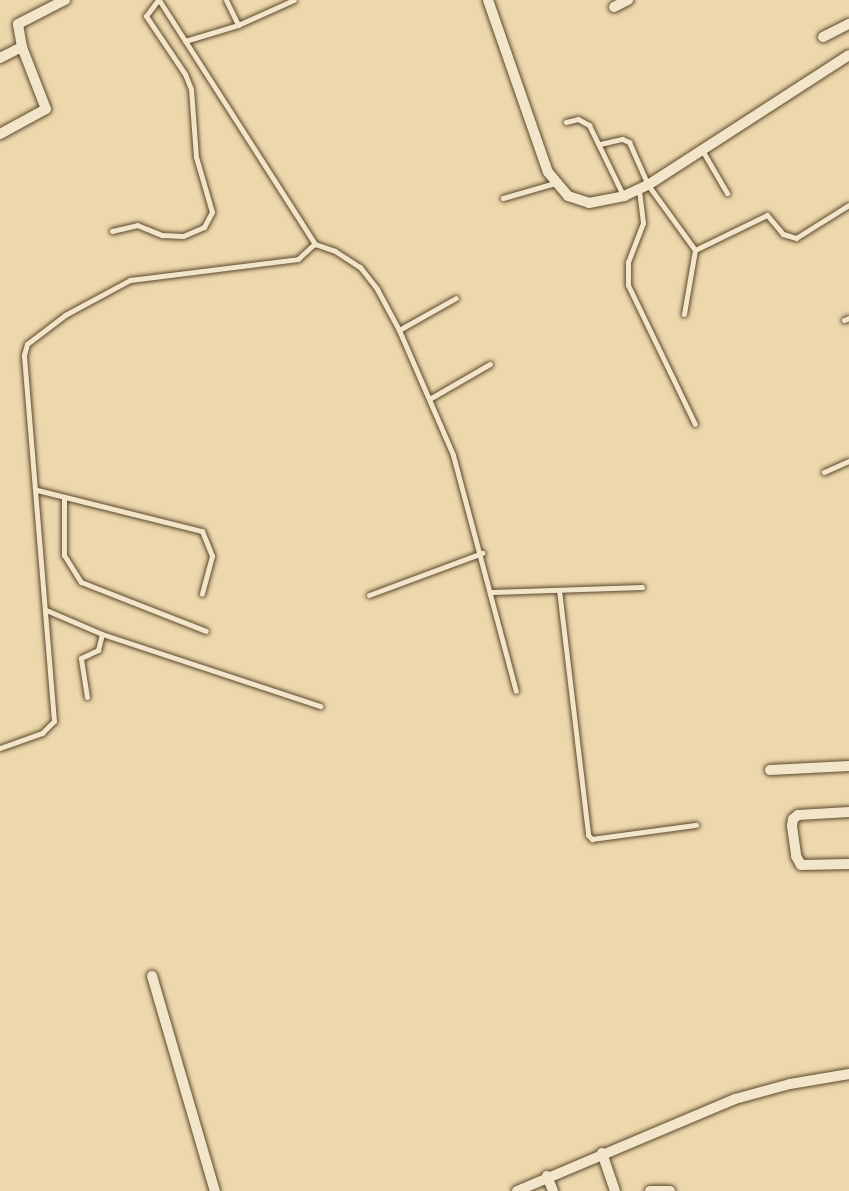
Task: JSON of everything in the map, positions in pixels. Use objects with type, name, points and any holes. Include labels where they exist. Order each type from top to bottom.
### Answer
[{"type":"street","points":[[0,134],[46,109],[22,47],[19,22],[65,0]]},
{"type":"street","points":[[488,0],[555,183],[568,196],[589,203],[624,196],[643,187],[849,55]]},
{"type":"street","points":[[614,7],[628,0]]},
{"type":"street","points":[[823,37],[849,24]]},
{"type":"street","points":[[0,58],[22,47]]},
{"type":"street","points":[[770,770],[849,766]]},
{"type":"street","points":[[849,812],[798,815],[793,819],[792,826],[796,856],[801,865],[849,864]]},
{"type":"street","points":[[152,976],[215,1191]]},
{"type":"street","points":[[517,1191],[735,1099],[790,1084],[849,1074]]},
{"type":"street","points":[[602,1153],[615,1191]]},
{"type":"street","points":[[547,1176],[553,1191]]},
{"type":"street","points":[[650,1191],[670,1191]]},
{"type":"lane","points":[[112,231],[137,225],[162,235],[183,236],[204,227],[212,212],[196,157],[191,89],[185,74],[146,16],[159,0],[315,244],[335,251],[360,267],[377,289],[399,330],[431,398],[453,455],[482,553],[516,691]]},
{"type":"lane","points":[[226,0],[238,25]]},
{"type":"lane","points":[[185,41],[238,25],[292,0]]},
{"type":"lane","points":[[566,122],[582,121],[600,144],[624,196]]},
{"type":"lane","points":[[600,144],[626,139],[643,187],[643,223],[628,262],[628,285],[695,424]]},
{"type":"lane","points":[[702,149],[727,193]]},
{"type":"lane","points":[[503,198],[555,183]]},
{"type":"lane","points":[[643,187],[695,250],[684,314]]},
{"type":"lane","points":[[695,250],[767,215],[783,234],[796,238],[849,205]]},
{"type":"lane","points":[[0,748],[42,733],[54,721],[24,355],[27,344],[39,332],[130,280],[298,259],[315,244]]},
{"type":"lane","points":[[399,330],[456,298]]},
{"type":"lane","points":[[431,398],[490,364]]},
{"type":"lane","points":[[824,472],[849,461]]},
{"type":"lane","points":[[37,490],[202,531],[212,556],[202,594]]},
{"type":"lane","points":[[64,497],[64,555],[81,582],[206,631]]},
{"type":"lane","points":[[369,595],[482,553]]},
{"type":"lane","points":[[492,592],[642,587]]},
{"type":"lane","points":[[559,590],[588,835],[592,839],[696,825]]},
{"type":"lane","points":[[46,610],[102,634],[320,706]]},
{"type":"lane","points":[[87,697],[81,658],[98,650],[102,634]]}]
